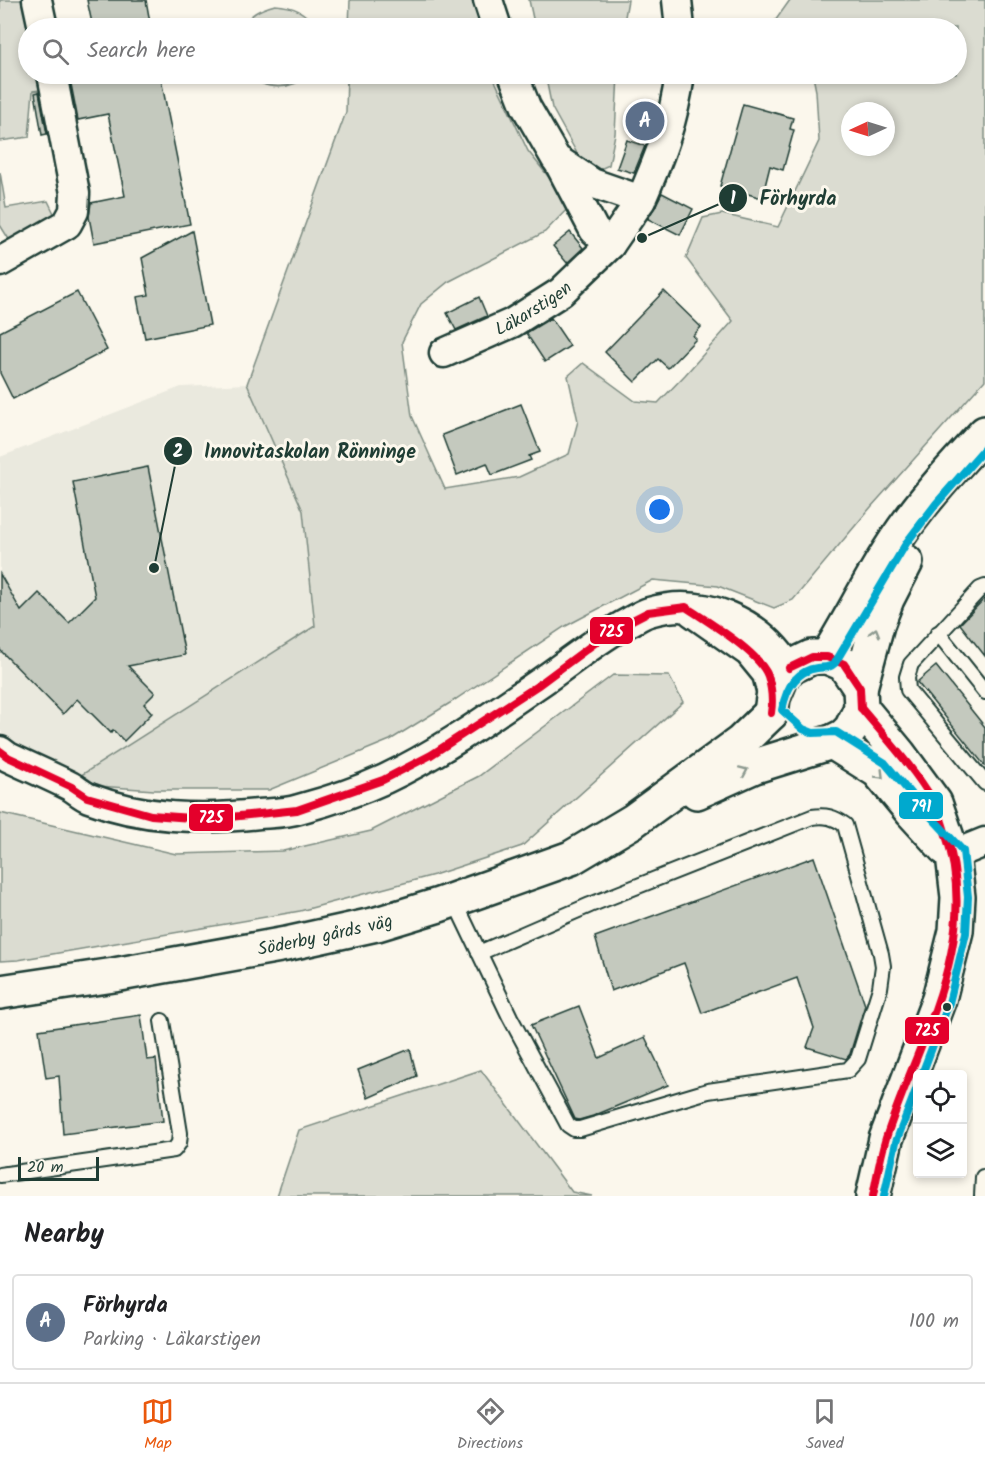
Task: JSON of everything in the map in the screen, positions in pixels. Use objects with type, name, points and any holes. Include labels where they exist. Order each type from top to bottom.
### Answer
[{"type":"main road","points":[[827,657],[876,571],[910,520],[985,433]]},
{"type":"main road","points":[[825,744],[851,729],[880,616],[942,481]]},
{"type":"main road","points":[[873,1195],[886,1139],[939,999],[956,931],[958,897],[953,855],[935,803],[860,698],[844,664],[827,657],[812,657],[789,668],[783,674],[772,706],[798,740],[825,744],[878,771],[912,812],[953,855]]},
{"type":"main road","name":"Söderby gårds väg","points":[[0,992],[104,977],[286,944],[377,924],[454,900],[571,858],[633,821],[741,742],[772,706]]},
{"type":"main road","name":"Söderby gårds väg","points":[[633,821],[755,765],[825,744]]},
{"type":"street","points":[[37,0],[41,18]]},
{"type":"street","points":[[488,0],[494,18]]},
{"type":"street","points":[[677,0],[679,18]]},
{"type":"street","points":[[0,262],[67,224],[74,211],[75,194],[54,84]]},
{"type":"street","points":[[517,84],[526,107],[594,230],[610,245]]},
{"type":"street","name":"Läkarstigen","points":[[444,353],[512,323],[561,292],[610,245],[641,200],[663,151],[679,84]]},
{"type":"street","points":[[556,159],[592,183],[641,200]]},
{"type":"street","points":[[0,751],[72,787],[87,797],[151,815],[210,818],[297,810],[393,775],[431,755],[518,698],[611,631],[648,612],[686,607],[715,610],[742,621],[765,638],[781,654],[789,668]]},
{"type":"street","points":[[686,607],[749,652],[767,674],[772,706]]},
{"type":"street","points":[[953,855],[985,842]]},
{"type":"lane","points":[[985,587],[980,589],[911,664],[908,676],[908,690],[985,783]]},
{"type":"lane","points":[[938,633],[985,692]]},
{"type":"lane","points":[[454,900],[478,953],[510,1017],[568,1125],[574,1129],[708,1091],[848,1070],[858,1059],[882,977],[881,954],[845,825],[831,817],[821,815],[590,905],[478,953]]},
{"type":"lane","points":[[0,1175],[174,1150],[179,1143],[180,1133],[162,1021]]},
{"type":"lane","points":[[982,1196],[983,1177]]},
{"type":"shaded area","points":[[0,0],[36,0],[40,18],[18,18],[18,84],[54,84],[55,88],[33,91],[29,137],[0,141]]},
{"type":"shaded area","points":[[350,0],[475,0],[480,18],[349,18]]},
{"type":"shaded area","points":[[529,0],[628,0],[625,18],[533,18]]},
{"type":"shaded area","points":[[790,0],[985,0],[985,380],[871,507],[793,600],[774,608],[718,586],[653,580],[564,627],[390,740],[269,790],[154,790],[98,786],[75,779],[315,626],[303,511],[247,384],[346,112],[347,84],[496,84],[528,151],[571,205],[545,232],[448,282],[421,304],[402,342],[412,416],[445,489],[519,477],[569,454],[578,421],[568,376],[583,363],[635,401],[658,403],[733,321],[686,258],[703,218],[722,214],[778,227],[819,141],[815,84],[967,84],[967,18],[777,18]]},
{"type":"shaded area","points":[[275,5],[288,7],[308,18],[249,18],[264,8]]},
{"type":"shaded area","points":[[263,84],[292,84],[279,87]]},
{"type":"shaded area","points":[[547,84],[618,84],[615,134],[609,165],[596,171],[584,166],[552,108]]},
{"type":"shaded area","points":[[0,172],[6,208],[48,201],[67,240],[18,268],[17,252],[0,225]]},
{"type":"shaded area","points":[[247,384],[303,511],[315,626],[75,779],[12,748],[0,730],[0,457],[181,387]]},
{"type":"shaded area","points":[[613,675],[669,676],[683,702],[522,846],[434,875],[300,911],[18,960],[0,961],[0,813],[176,854],[283,851],[371,831],[479,776]]},
{"type":"shaded area","points":[[481,1070],[572,1192],[592,1196],[277,1196],[299,1130]]},
{"type":"building","points":[[87,0],[146,0],[149,18],[91,18]]},
{"type":"building","points":[[71,84],[162,84],[190,224],[94,243],[89,217],[91,203],[125,196],[108,114],[78,120]]},
{"type":"building","points":[[39,92],[47,134],[42,135],[35,93]]},
{"type":"building","points":[[743,104],[793,118],[790,129],[794,130],[783,170],[770,166],[762,198],[720,186]]},
{"type":"building","points":[[627,140],[645,146],[634,173],[617,168]]},
{"type":"building","points":[[662,193],[693,209],[680,235],[648,219]]},
{"type":"building","points":[[192,231],[210,325],[145,338],[137,297],[149,295],[142,258]]},
{"type":"building","points":[[570,232],[583,248],[567,263],[553,246]]},
{"type":"building","points":[[664,291],[701,327],[693,336],[696,339],[668,368],[658,359],[635,382],[605,352]]},
{"type":"building","points":[[77,292],[107,350],[13,399],[0,373],[0,332]]},
{"type":"building","points":[[479,297],[487,316],[456,330],[447,313]]},
{"type":"building","points":[[551,318],[570,346],[545,362],[526,333]]},
{"type":"building","points":[[521,404],[540,452],[529,456],[531,460],[492,475],[487,463],[457,475],[442,435]]},
{"type":"building","points":[[148,467],[185,655],[128,666],[155,693],[144,704],[152,713],[124,741],[113,730],[111,733],[77,699],[63,714],[0,650],[0,574],[21,611],[39,593],[69,623],[95,597],[73,482]]},
{"type":"building","points":[[985,598],[985,656],[960,624]]},
{"type":"building","points":[[936,666],[985,727],[985,766],[917,682]]},
{"type":"building","points":[[814,857],[865,1005],[850,1054],[846,1059],[807,1047],[814,1028],[797,978],[702,1013],[684,963],[611,991],[595,937]]},
{"type":"building","points":[[579,1006],[599,1058],[645,1037],[668,1085],[593,1116],[575,1119],[531,1025]]},
{"type":"building","points":[[141,1015],[147,1060],[156,1059],[163,1121],[63,1134],[59,1076],[46,1078],[39,1030]]},
{"type":"building","points":[[410,1049],[417,1076],[368,1098],[358,1070]]},
{"type":"transit line","name":"791","points":[[924,1070],[949,1003],[966,933],[968,897],[963,851],[885,763],[836,732],[813,733],[803,729],[782,710],[789,688],[797,677],[809,670],[829,667],[835,663],[907,542],[936,504],[985,448]]},
{"type":"transit line","name":"725","points":[[0,751],[72,787],[87,797],[151,815],[191,818],[230,817],[297,810],[383,780],[431,755],[537,686],[611,631],[648,612],[686,607],[732,638],[763,667],[770,685],[771,713]]},
{"type":"transit line","name":"725","points":[[789,668],[812,657],[827,657],[844,664],[860,688],[861,708]]},
{"type":"transit line","name":"725","points":[[861,708],[909,765],[936,805],[955,872],[956,912],[952,950],[942,988],[886,1138],[873,1196]]},
{"type":"transit line","name":"791","points":[[884,1196],[896,1142],[913,1098]]},
{"type":"place","name":"Förhyrda","points":[[645,121]]},
{"type":"place","name":"Förhyrda","points":[[642,238]]},
{"type":"place","name":"Innovitaskolan Rönninge","points":[[154,568]]}]
